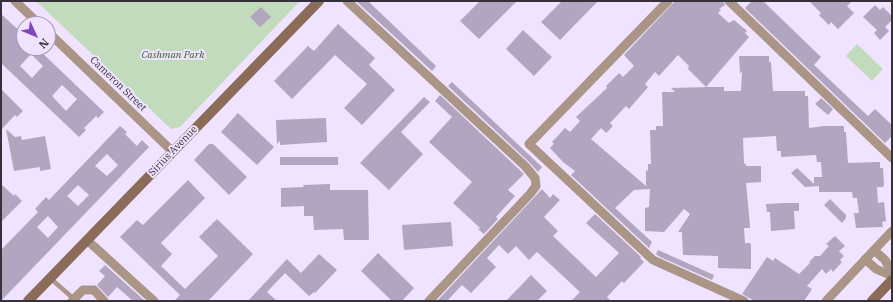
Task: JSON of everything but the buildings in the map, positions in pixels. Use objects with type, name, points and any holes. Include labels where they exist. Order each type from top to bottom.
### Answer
[{"type":"street","points":[[15,1],[31,16]]},
{"type":"street","name":"Sirius Avenue","points":[[28,301],[319,1]]},
{"type":"street","points":[[348,1],[525,166],[535,178],[536,186],[530,194],[428,301]]},
{"type":"street","points":[[668,1],[529,144],[653,260],[744,301]]},
{"type":"street","points":[[729,1],[892,158]]},
{"type":"street","name":"Cameron Street","points":[[56,40],[172,151]]},
{"type":"street","points":[[826,301],[892,231]]},
{"type":"street","points":[[87,240],[154,301]]},
{"type":"street","points":[[874,250],[885,260],[892,273]]},
{"type":"street","points":[[865,259],[876,269],[892,276]]},
{"type":"street","points":[[872,301],[892,280]]},
{"type":"street","points":[[73,300],[83,290],[94,290],[104,301]]},
{"type":"lane","points":[[50,278],[73,300]]},
{"type":"green space","name":"Cashman Park","points":[[36,1],[300,1],[180,127],[171,129],[56,20],[56,16],[52,16]]},
{"type":"green space","points":[[857,44],[883,69],[872,81],[846,56]]}]
